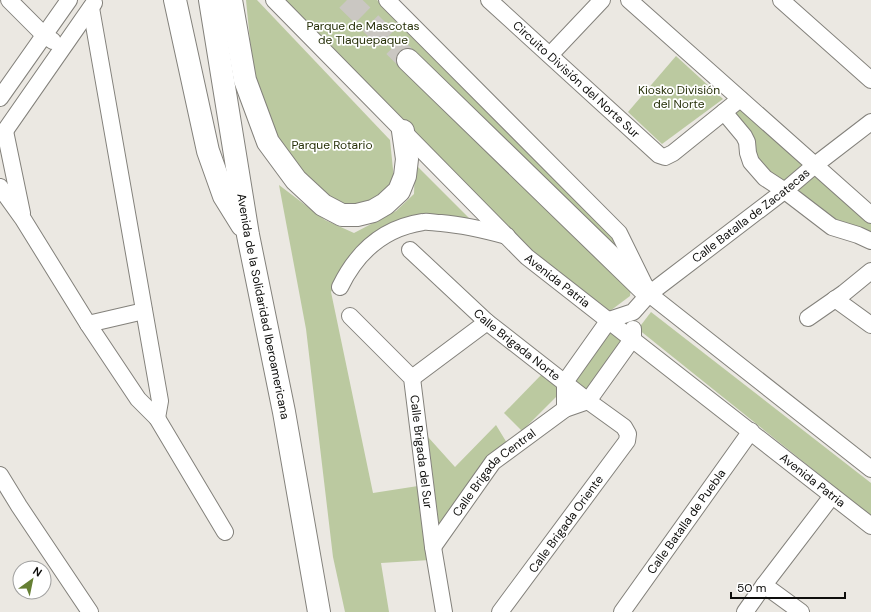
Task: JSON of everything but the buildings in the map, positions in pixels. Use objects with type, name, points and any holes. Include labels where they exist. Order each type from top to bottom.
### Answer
[{"type":"highway","points":[[175,0],[208,151],[224,196],[248,235]]},
{"type":"highway","name":"Avenida de la Solidaridad Iberoamericana","points":[[210,0],[248,235],[284,412],[319,612]]},
{"type":"highway","points":[[231,0],[245,80],[268,142],[296,180],[323,206],[342,215],[358,215],[373,211],[385,204],[399,191],[405,176],[407,159],[403,131]]},
{"type":"highway","points":[[408,60],[648,294]]},
{"type":"street","points":[[10,0],[44,35],[62,48]]},
{"type":"street","points":[[0,98],[70,0]]},
{"type":"street","name":"Avenida Patria","points":[[274,0],[527,256],[752,431],[871,526]]},
{"type":"street","points":[[387,0],[619,233],[648,294],[871,468]]},
{"type":"street","name":"Circuito División del Norte Sur","points":[[489,0],[659,155],[665,157],[673,153],[724,112]]},
{"type":"street","points":[[550,55],[602,0]]},
{"type":"street","points":[[629,0],[871,215]]},
{"type":"street","points":[[781,0],[871,80]]},
{"type":"street","points":[[23,219],[2,135],[93,4]]},
{"type":"street","points":[[93,4],[160,401],[157,418]]},
{"type":"street","points":[[740,99],[724,112],[744,136],[747,142],[751,162],[765,178],[785,191],[832,227],[858,235],[871,241]]},
{"type":"street","name":"Calle Batalla de Zacatecas","points":[[633,312],[648,294],[785,191],[815,165],[871,122]]},
{"type":"street","points":[[0,187],[23,219],[88,324],[138,399],[157,418],[225,532]]},
{"type":"street","points":[[340,287],[360,254],[376,239],[402,227],[424,222],[464,225],[507,236]]},
{"type":"street","name":"Calle Brigada Norte","points":[[410,250],[487,322],[588,401],[624,427],[628,434]]},
{"type":"street","points":[[808,318],[871,271]]},
{"type":"street","points":[[835,299],[871,325]]},
{"type":"street","points":[[88,324],[144,311]]},
{"type":"street","points":[[565,409],[565,382],[609,320],[633,312],[633,338],[588,401]]},
{"type":"street","name":"Calle Brigada del Sur","points":[[350,316],[412,378],[433,547],[444,612]]},
{"type":"street","points":[[412,378],[487,322]]},
{"type":"street","name":"Calle Brigada Central","points":[[433,547],[493,462],[565,409],[588,401]]},
{"type":"street","name":"Calle Batalla de Puebla","points":[[622,612],[752,431]]},
{"type":"street","name":"Calle Brigada Oriente","points":[[500,612],[627,441],[628,434]]},
{"type":"street","points":[[0,475],[90,612]]},
{"type":"street","points":[[745,612],[832,496]]},
{"type":"street","points":[[764,585],[801,612]]},
{"type":"green space","name":"Parque Rotario","points":[[246,0],[257,0],[390,140],[394,179],[375,201],[356,206],[328,201],[271,138],[254,82]]},
{"type":"green space","name":"Parque de Mascotas de Tlaquepaque","points":[[282,0],[377,0],[611,236],[633,274],[630,296],[610,311],[536,254]]},
{"type":"green space","name":"Kiosko División del Norte","points":[[676,56],[723,99],[662,144],[628,112]]},
{"type":"green space","points":[[740,99],[810,161],[785,191],[761,174],[729,112]]},
{"type":"green space","points":[[415,164],[470,219],[422,216],[348,261],[331,292],[373,493],[418,486],[430,560],[381,563],[389,612],[345,612],[333,557],[306,329],[279,185],[325,220],[354,233],[396,211],[414,194]]},
{"type":"green space","points":[[815,165],[871,215],[871,238],[836,228],[788,188]]},
{"type":"green space","points":[[651,312],[871,483],[871,516],[638,329]]},
{"type":"green space","points":[[609,320],[631,337],[588,401],[565,382]]},
{"type":"green space","points":[[543,373],[561,392],[522,431],[504,413]]},
{"type":"green space","points":[[496,425],[507,443],[439,527],[428,437],[455,467]]},
{"type":"tunnel","points":[[347,0],[408,60]]}]
